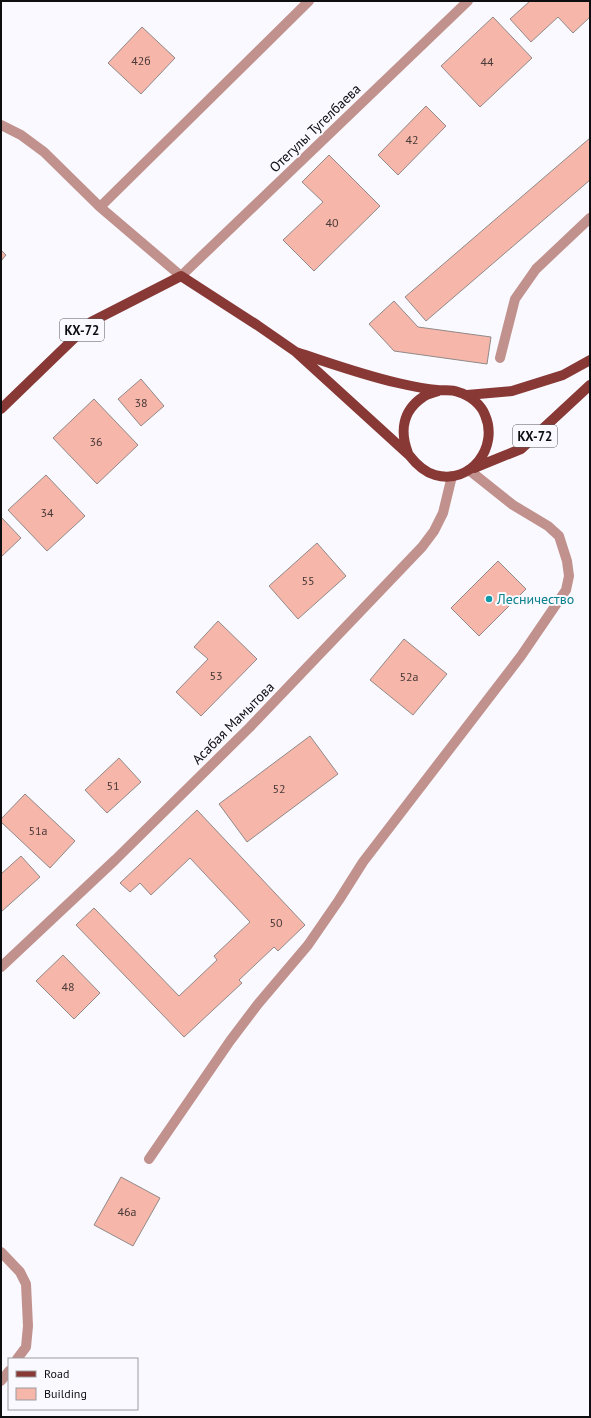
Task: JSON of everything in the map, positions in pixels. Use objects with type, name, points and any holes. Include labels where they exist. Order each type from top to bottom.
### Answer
[{"type":"main road","name":"КХ-72","points":[[1,409],[91,322],[181,276],[296,352],[409,455],[420,468],[435,475],[452,476],[521,449],[590,385]]},
{"type":"main road","name":"КХ-72","points":[[296,352],[361,374],[439,391]]},
{"type":"main road","name":"КХ-72","points":[[467,395],[512,391],[563,375],[590,360]]},
{"type":"main road","name":"КХ-72","points":[[409,455],[403,440],[404,423],[411,408],[423,396],[439,391],[458,391],[467,395],[477,403],[485,413],[489,426],[489,438],[485,451],[478,462],[469,470]]},
{"type":"street","points":[[100,206],[309,1]]},
{"type":"street","name":"Отегулы Тугелбаева","points":[[181,276],[468,1]]},
{"type":"street","points":[[2,126],[21,135],[44,152],[100,206],[181,276]]},
{"type":"street","points":[[500,358],[515,299],[536,269],[590,218]]},
{"type":"street","points":[[149,1159],[230,1041],[263,998],[308,945],[363,862],[521,656],[566,590],[569,576],[567,561],[559,536],[548,526],[513,505],[469,470]]},
{"type":"street","name":"Асабая Мамытова","points":[[1,967],[115,860],[245,732],[422,547],[434,531],[443,513],[452,476]]},
{"type":"street","points":[[1,1252],[20,1272],[26,1284],[28,1304],[26,1348],[18,1358]]},
{"type":"street","points":[[1,1381],[8,1372]]},
{"type":"building","points":[[530,1],[590,1],[590,17],[573,33],[558,17],[531,42],[510,19]]},
{"type":"building","points":[[493,17],[532,58],[480,107],[441,66]]},
{"type":"building","points":[[142,27],[175,58],[141,94],[108,63]]},
{"type":"building","points":[[426,106],[446,126],[398,175],[378,155]]},
{"type":"building","points":[[590,138],[590,180],[426,321],[405,297]]},
{"type":"building","points":[[329,155],[380,206],[314,271],[283,240],[323,202],[302,182]]},
{"type":"building","points":[[1,250],[6,255],[1,261]]},
{"type":"building","points":[[394,301],[418,327],[491,337],[487,364],[394,351],[369,324]]},
{"type":"building","points":[[141,379],[164,406],[141,426],[118,399]]},
{"type":"building","points":[[94,399],[138,445],[97,484],[53,438]]},
{"type":"building","points":[[46,475],[85,516],[47,551],[8,510]]},
{"type":"building","points":[[1,517],[21,538],[1,557]]},
{"type":"building","points":[[317,543],[346,576],[298,619],[269,586]]},
{"type":"building","name":"Лесничество","points":[[498,561],[526,589],[479,636],[451,608]]},
{"type":"building","points":[[218,621],[257,659],[201,716],[176,692],[208,659],[194,647]]},
{"type":"building","points":[[404,639],[447,674],[413,715],[370,680]]},
{"type":"building","points":[[310,736],[338,774],[247,842],[219,804]]},
{"type":"building","points":[[119,758],[141,782],[107,813],[85,790]]},
{"type":"building","points":[[25,794],[75,841],[50,868],[1,822],[1,819]]},
{"type":"building","points":[[197,810],[305,925],[278,951],[274,947],[239,980],[242,983],[184,1037],[76,925],[94,908],[179,996],[217,960],[214,956],[250,922],[190,858],[151,895],[140,883],[130,892],[120,883]]},
{"type":"building","points":[[21,856],[40,877],[1,912],[1,874]]},
{"type":"building","points":[[63,955],[100,993],[74,1019],[36,981]]},
{"type":"building","points":[[121,1177],[160,1198],[133,1246],[94,1225]]},
{"type":"place","name":"Лесничество","points":[[489,599]]}]
